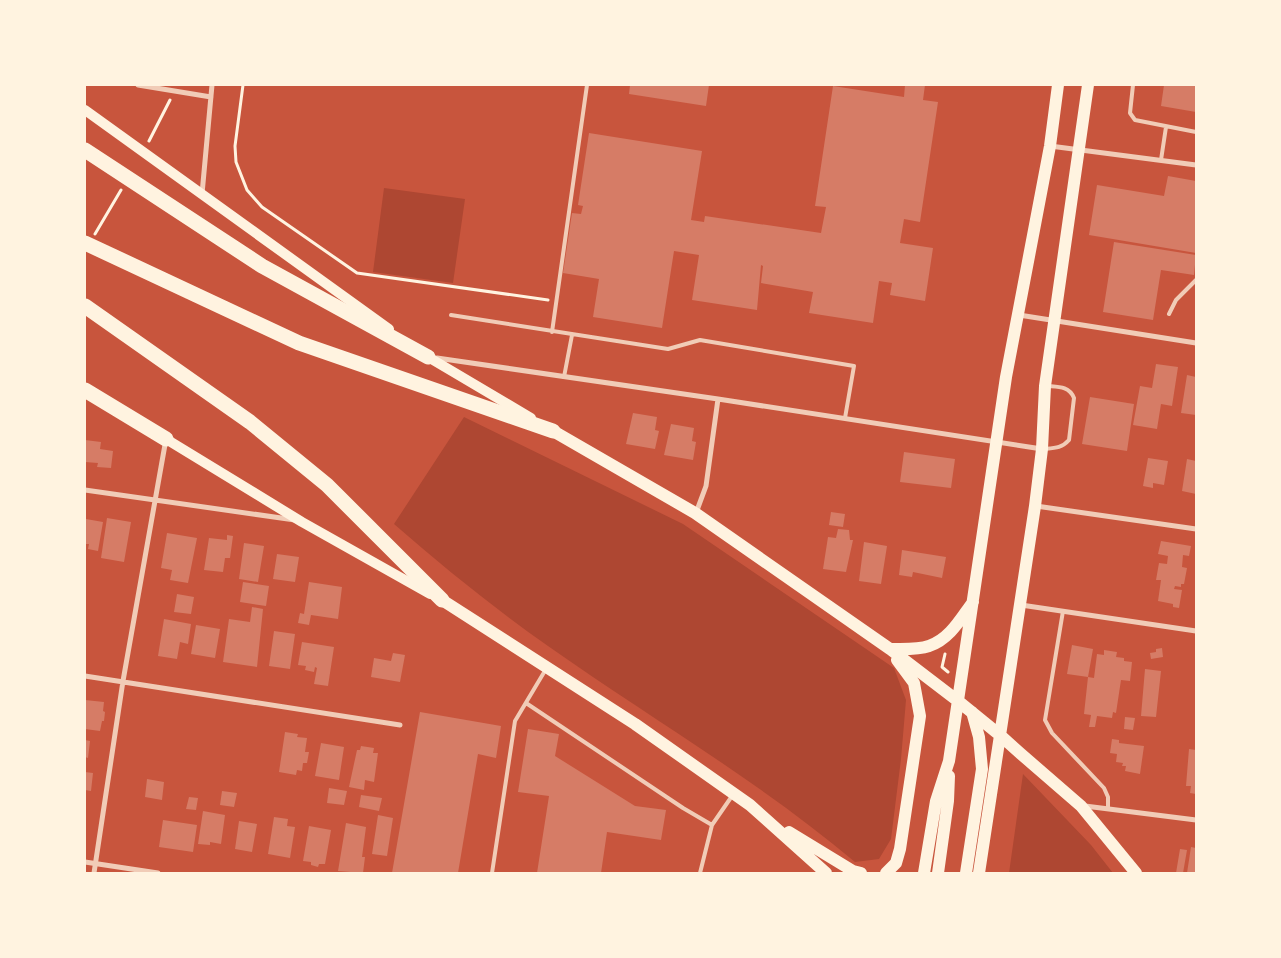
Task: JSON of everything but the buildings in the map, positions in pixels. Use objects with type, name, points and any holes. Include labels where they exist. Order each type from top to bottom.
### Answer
[{"type":"highway","points":[[85,150],[262,266],[428,357]]},
{"type":"highway","points":[[90,239],[299,343],[553,431]]},
{"type":"highway","points":[[85,306],[250,422],[319,479],[442,600]]},
{"type":"highway","points":[[85,390],[166,439]]},
{"type":"main road","points":[[938,873],[948,801],[949,761],[996,441],[1006,377],[1050,146],[1058,85]]},
{"type":"main road","points":[[979,873],[1035,506],[1042,449],[1045,386],[1088,85]]},
{"type":"main road","points":[[85,110],[428,357],[695,514],[890,650],[972,712],[1081,806],[1136,873]]},
{"type":"main road","points":[[166,439],[302,522],[442,600],[635,724],[805,842],[853,871],[861,873]]},
{"type":"main road","points":[[890,650],[928,646],[940,641],[952,631],[974,600]]},
{"type":"main road","points":[[886,873],[896,863],[900,849],[920,716],[914,683],[890,650]]},
{"type":"main road","points":[[966,873],[982,769],[979,737],[972,712]]},
{"type":"main road","points":[[924,873],[936,801],[949,761]]},
{"type":"main road","points":[[750,805],[826,873]]},
{"type":"street","points":[[138,85],[211,97]]},
{"type":"street","points":[[202,194],[212,85]]},
{"type":"street","points":[[1050,146],[1196,165]]},
{"type":"street","points":[[1018,315],[1196,343]]},
{"type":"street","points":[[428,357],[1042,449]]},
{"type":"street","points":[[695,514],[706,486],[718,399]]},
{"type":"street","points":[[94,873],[123,681],[166,439]]},
{"type":"street","points":[[85,490],[302,522]]},
{"type":"street","points":[[1035,506],[1196,529]]},
{"type":"street","points":[[1021,605],[1196,631]]},
{"type":"street","points":[[85,676],[400,725]]},
{"type":"street","points":[[1081,806],[1196,820]]},
{"type":"street","points":[[85,862],[158,873]]},
{"type":"lane","points":[[552,332],[587,85]]},
{"type":"lane","points":[[1134,85],[1130,113],[1132,117],[1139,122],[1196,132]]},
{"type":"lane","points":[[1161,160],[1166,126]]},
{"type":"lane","points":[[1169,314],[1176,300],[1196,280]]},
{"type":"lane","points":[[451,315],[668,349],[700,340],[854,366],[845,418]]},
{"type":"lane","points":[[564,377],[572,334]]},
{"type":"lane","points":[[1042,449],[1058,448],[1065,445],[1069,440],[1074,398],[1068,388],[1045,386]]},
{"type":"lane","points":[[1063,611],[1046,720],[1052,733],[1104,788],[1108,797],[1108,809]]},
{"type":"lane","points":[[492,873],[515,721],[547,667]]},
{"type":"lane","points":[[526,703],[683,808],[712,825]]},
{"type":"lane","points":[[700,873],[712,825],[734,794]]},
{"type":"path","points":[[243,85],[235,146],[236,162],[247,190],[262,207],[349,268],[364,275],[545,301],[549,297]]},
{"type":"path","points":[[147,145],[175,91]]},
{"type":"path","points":[[90,239],[123,186]]},
{"type":"path","points":[[942,646],[946,652],[942,667],[948,672]]},
{"type":"shaded area","points":[[384,188],[465,199],[453,283],[373,272]]},
{"type":"shaded area","points":[[464,417],[683,524],[894,668],[906,700],[891,839],[879,859],[855,862],[818,832],[743,777],[528,632],[469,587],[394,524]]},
{"type":"shaded area","points":[[1023,774],[1091,845],[1113,873],[1009,873]]}]
